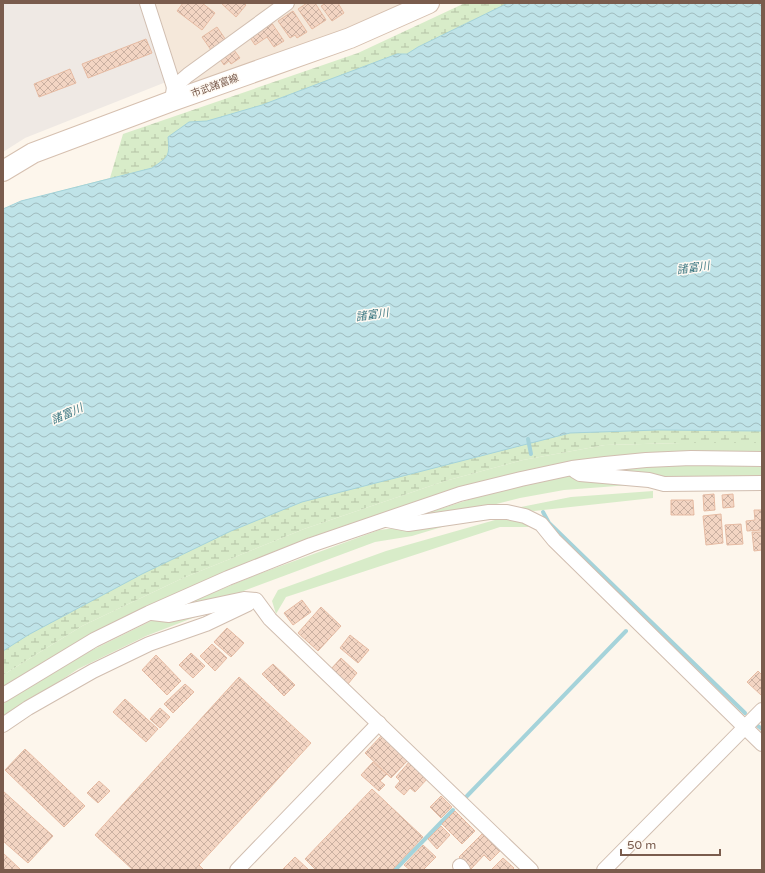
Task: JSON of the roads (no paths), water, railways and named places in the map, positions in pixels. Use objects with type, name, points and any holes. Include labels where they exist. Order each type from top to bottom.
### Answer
[{"type":"main road","name":"市武諸富線","points":[[3,171],[33,153],[173,94],[350,38],[429,3]]},
{"type":"street","points":[[147,3],[173,94]]},
{"type":"street","points":[[173,94],[188,75],[287,3]]},
{"type":"street","points":[[3,695],[94,640],[149,613],[228,578],[311,545],[460,494],[572,468],[646,460],[692,458],[762,459]]},
{"type":"street","points":[[572,468],[580,474],[649,480],[664,484],[762,483]]},
{"type":"street","points":[[387,520],[408,524],[489,512],[507,512],[525,516],[541,524],[554,540],[762,744]]},
{"type":"street","points":[[149,613],[169,615],[244,599],[256,600],[270,619],[531,870]]},
{"type":"street","points":[[3,725],[28,708],[93,671],[149,644],[206,624],[256,600]]},
{"type":"street","points":[[604,870],[762,710]]},
{"type":"street","points":[[237,870],[379,723]]},
{"type":"water","name":"諸富川","points":[[508,3],[762,3],[762,431],[658,430],[570,433],[302,502],[231,531],[142,574],[28,635],[3,651],[3,209],[21,201],[152,168],[167,156],[169,149],[168,137],[189,122],[207,121],[262,105],[397,54],[407,54],[418,47]]},
{"type":"waterway","points":[[528,439],[531,454]]},
{"type":"waterway","points":[[543,512],[549,523],[745,713]]},
{"type":"waterway","points":[[467,796],[626,631]]},
{"type":"waterway","points":[[758,726],[762,729]]},
{"type":"waterway","points":[[395,870],[453,810]]}]
